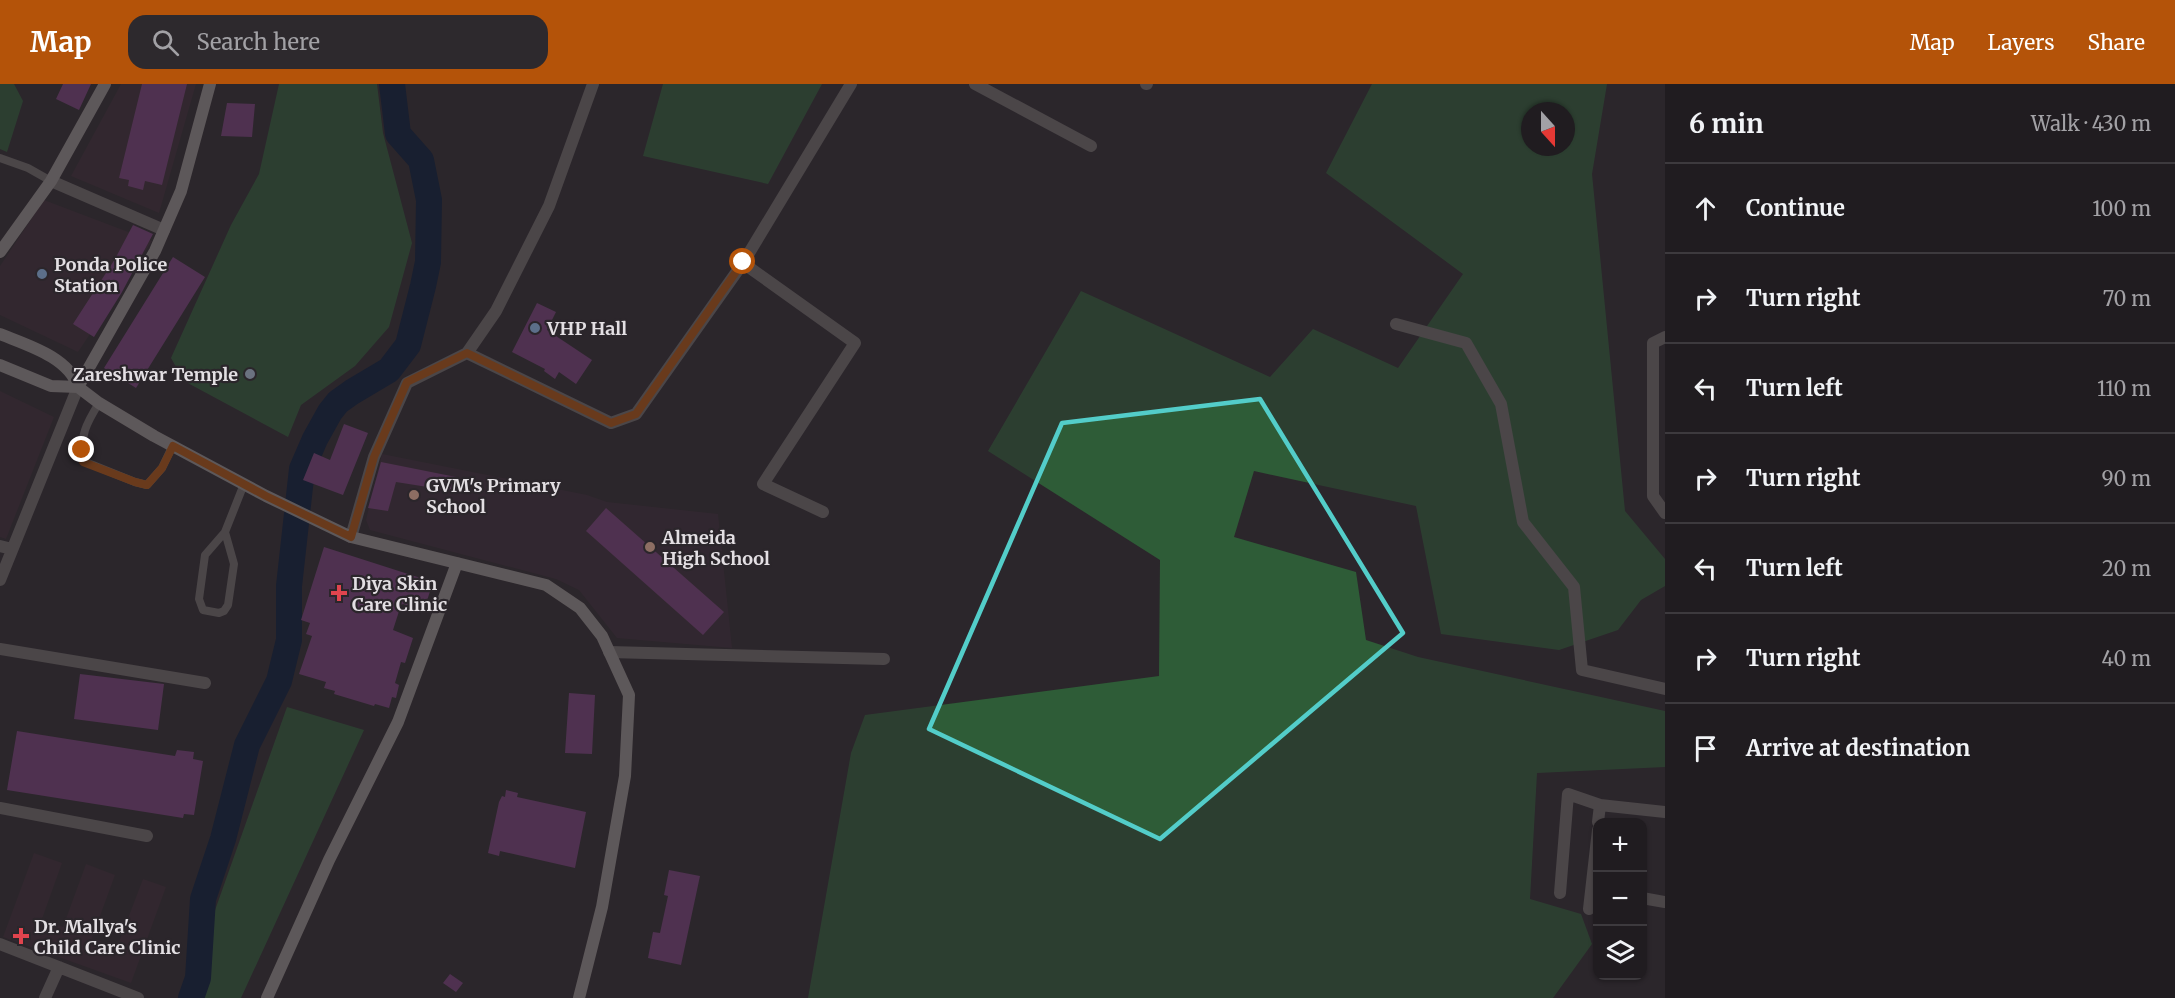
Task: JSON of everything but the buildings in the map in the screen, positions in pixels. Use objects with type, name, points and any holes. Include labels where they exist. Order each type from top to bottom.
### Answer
[{"type":"main road","points":[[0,252],[51,182],[105,84]]},
{"type":"main road","points":[[78,387],[155,251],[181,191],[210,84]]},
{"type":"main road","points":[[0,334],[50,357],[75,376],[78,387]]},
{"type":"main road","points":[[0,365],[51,386],[78,387],[99,403],[173,446],[266,496],[351,537],[546,585],[580,608],[602,636],[629,695],[625,776],[602,907],[579,998]]},
{"type":"main road","points":[[267,998],[329,860],[398,722],[457,563]]},
{"type":"street","points":[[351,537],[374,457],[407,382],[467,353],[496,311],[549,206],[593,84]]},
{"type":"street","points":[[467,353],[611,423],[636,414],[743,262],[851,84]]},
{"type":"street","points":[[975,84],[1091,146]]},
{"type":"street","points":[[51,182],[164,230]]},
{"type":"street","points":[[743,262],[855,343],[763,484],[823,512]]},
{"type":"street","points":[[1396,324],[1466,343],[1501,404],[1523,522],[1574,587],[1582,670],[1665,689]]},
{"type":"street","points":[[1665,337],[1653,343],[1659,396],[1653,496],[1665,513]]},
{"type":"street","points":[[0,580],[6,547],[78,387]]},
{"type":"street","points":[[0,649],[205,683]]},
{"type":"street","points":[[609,652],[884,659]]},
{"type":"street","points":[[1560,893],[1568,794],[1600,806],[1665,812]]},
{"type":"street","points":[[1598,818],[1600,806]]},
{"type":"street","points":[[0,808],[147,836]]},
{"type":"street","points":[[1589,909],[1593,892]]},
{"type":"street","points":[[1647,899],[1665,902]]},
{"type":"street","points":[[0,944],[138,998]]},
{"type":"street","points":[[45,998],[59,967]]},
{"type":"lane","points":[[0,158],[28,168],[51,182]]},
{"type":"lane","points":[[99,403],[85,426],[83,462],[147,485],[162,468],[173,446]]},
{"type":"lane","points":[[225,532],[233,553],[234,564],[228,605],[224,611],[219,613],[203,610],[199,599],[206,555],[225,532],[244,484]]},
{"type":"highlighted area","points":[[1260,399],[1403,633],[1160,839],[929,729],[1062,423]]},
{"type":"shaded area","points":[[121,84],[196,84],[159,213],[71,176]]},
{"type":"shaded area","points":[[44,200],[152,241],[78,352],[0,315],[0,266]]},
{"type":"shaded area","points":[[0,391],[54,417],[6,539],[0,537]]},
{"type":"shaded area","points":[[382,454],[587,495],[607,502],[718,514],[732,648],[617,638],[579,590],[556,579],[370,530],[366,520]]},
{"type":"shaded area","points":[[34,853],[62,863],[42,919],[63,927],[86,864],[115,875],[92,938],[117,947],[143,879],[166,887],[131,983],[3,937]]},
{"type":"green space","points":[[0,84],[14,84],[23,101],[7,152],[0,149]]},
{"type":"green space","points":[[279,84],[377,84],[383,133],[412,243],[389,327],[355,366],[301,405],[288,437],[184,381],[171,358],[231,225],[259,174]]},
{"type":"green space","points":[[663,84],[822,84],[768,184],[643,156]]},
{"type":"green space","points":[[1372,84],[1607,84],[1592,174],[1625,511],[1665,559],[1665,586],[1641,600],[1618,630],[1559,650],[1441,634],[1416,506],[1254,471],[1234,537],[1356,572],[1366,640],[1418,657],[1665,711],[1665,767],[1537,773],[1530,899],[1581,914],[1592,944],[1553,998],[808,998],[851,753],[865,715],[1159,676],[1160,560],[988,451],[1081,291],[1270,377],[1313,329],[1398,368],[1463,274],[1326,173]]},
{"type":"green space","points":[[287,707],[364,730],[241,998],[193,998],[185,995]]},
{"type":"waterway","points":[[191,998],[198,978],[203,899],[223,839],[247,745],[279,681],[289,640],[289,586],[302,469],[315,439],[338,402],[389,370],[408,345],[423,286],[428,262],[429,200],[421,160],[398,134],[392,84]]},
{"type":"place","name":"Ponda Police Station","points":[[42,274]]},
{"type":"place","name":"VHP Hall","points":[[535,328]]},
{"type":"place","name":"Zareshwar Temple","points":[[250,374]]},
{"type":"place","name":"GVM's Primary School","points":[[414,495]]},
{"type":"place","name":"Almeida High School","points":[[650,547]]},
{"type":"place","name":"Diya Skin Care Clinic","points":[[339,593]]},
{"type":"place","name":"Dr. Mallya's Child Care Clinic","points":[[21,936]]},
{"type":"route","points":[[82,450],[83,462],[147,485],[162,468],[173,446],[266,496],[351,537],[374,457],[407,382],[467,353],[611,423],[636,414],[743,262]]}]
